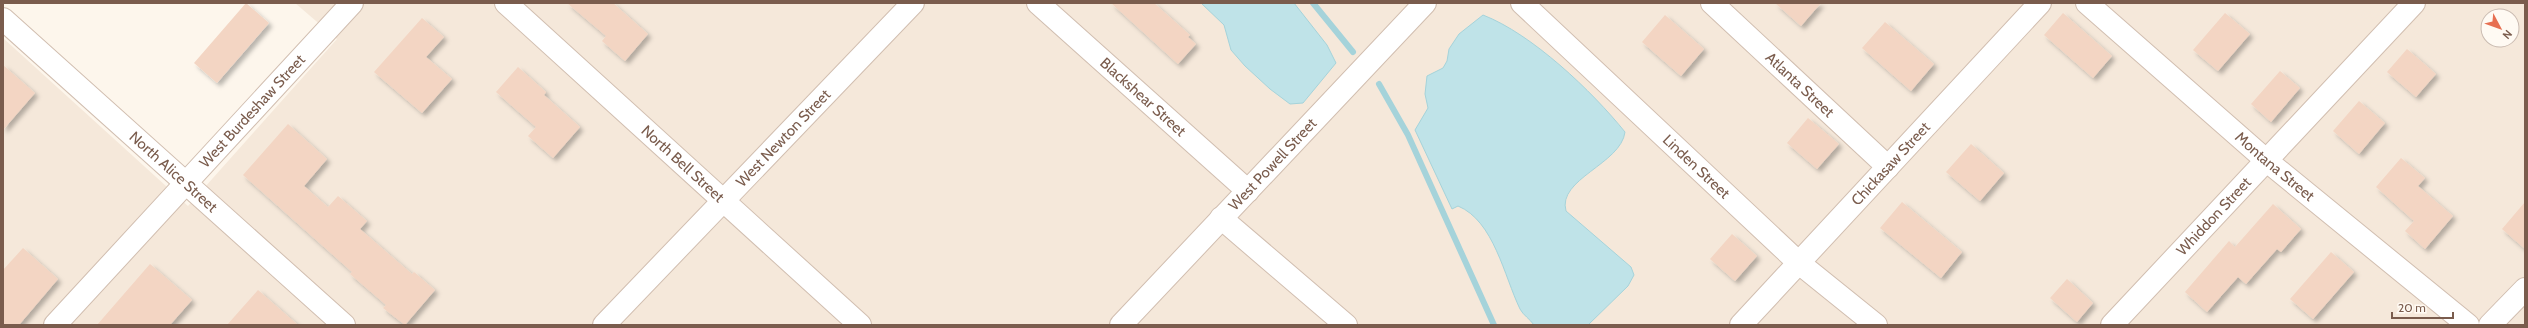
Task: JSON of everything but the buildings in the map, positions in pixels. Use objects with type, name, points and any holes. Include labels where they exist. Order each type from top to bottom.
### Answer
[{"type":"street","name":"West Burdeshaw Street","points":[[56,325],[352,3]]},
{"type":"street","name":"North Bell Street","points":[[506,3],[860,325]]},
{"type":"street","name":"West Newton Street","points":[[604,325],[913,3]]},
{"type":"street","name":"Blackshear Street","points":[[1038,3],[1248,191]]},
{"type":"street","name":"West Powell Street","points":[[1121,325],[1425,3]]},
{"type":"street","name":"Linden Street","points":[[1522,3],[1799,263],[1876,325]]},
{"type":"street","name":"Atlanta Street","points":[[1712,3],[1888,167]]},
{"type":"street","name":"Chickasaw Street","points":[[1742,325],[2040,3]]},
{"type":"street","name":"Montana Street","points":[[2087,3],[2267,161],[2468,325]]},
{"type":"street","name":"Whiddon Street","points":[[2112,325],[2414,3]]},
{"type":"street","name":"North Alice Street","points":[[3,19],[344,325]]},
{"type":"street","points":[[1221,218],[1346,325]]},
{"type":"street","points":[[2490,325],[2525,289]]},
{"type":"shaded area","points":[[295,3],[2525,3],[2525,325],[3,325],[3,38],[188,206],[337,39]]},
{"type":"water","points":[[1201,3],[1294,3],[1327,45],[1336,63],[1303,103],[1290,104],[1270,89],[1245,66],[1231,50],[1224,25]]},
{"type":"water","points":[[1483,15],[1502,24],[1521,36],[1560,65],[1596,99],[1625,132],[1621,143],[1613,153],[1580,180],[1571,190],[1566,200],[1566,211],[1631,267],[1634,275],[1628,286],[1588,325],[1534,325],[1523,313],[1514,296],[1503,266],[1489,236],[1481,224],[1470,213],[1458,206],[1452,209],[1415,130],[1428,108],[1425,94],[1427,76],[1443,68],[1447,61],[1449,49],[1459,34]]},
{"type":"waterway","points":[[1313,3],[1353,52]]},
{"type":"waterway","points":[[1379,84],[1408,135],[1494,325]]}]
